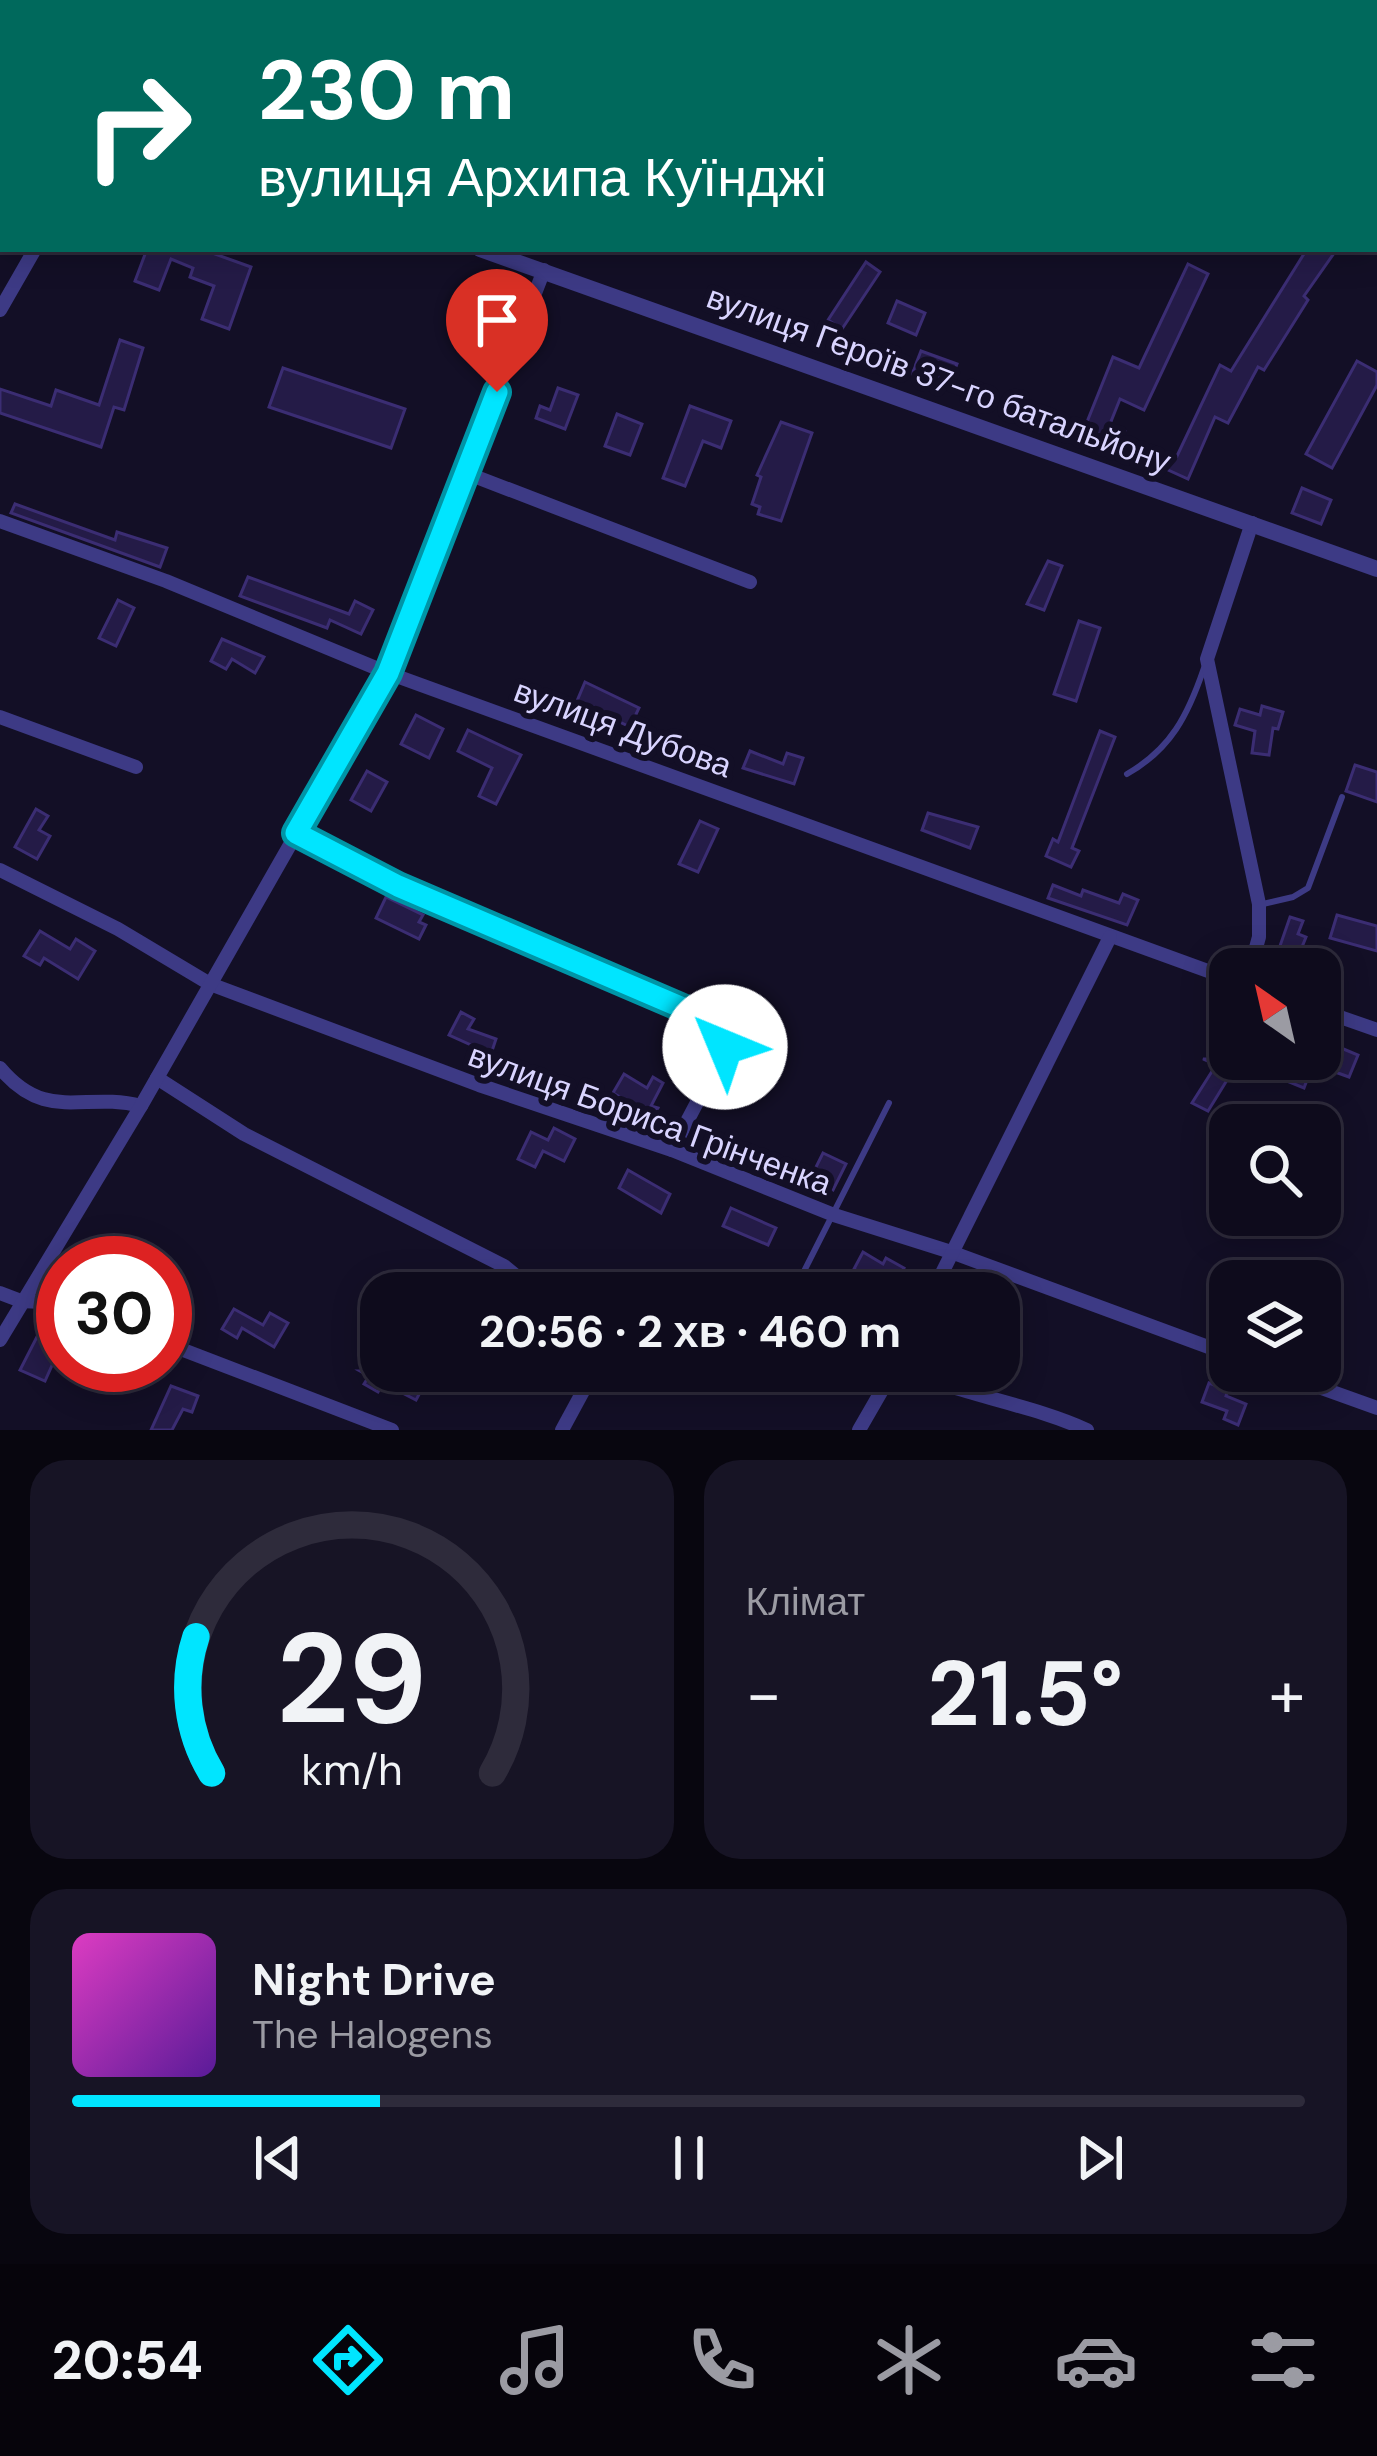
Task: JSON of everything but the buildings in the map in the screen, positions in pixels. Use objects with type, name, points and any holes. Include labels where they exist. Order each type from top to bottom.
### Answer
[{"type":"street","points":[[0,310],[32,252]]},
{"type":"street","name":"вулиця Героїв 37-го батальйону","points":[[490,252],[1377,569]]},
{"type":"street","points":[[0,1340],[141,1106],[388,673],[544,270]]},
{"type":"street","points":[[466,473],[750,582]]},
{"type":"street","name":"вулиця Дубова","points":[[0,521],[166,581],[388,673],[1209,972]]},
{"type":"street","points":[[1252,523],[1207,659],[1259,904],[1256,948]]},
{"type":"street","points":[[0,717],[136,767]]},
{"type":"street","points":[[296,833],[398,886],[721,1027],[727,1041],[723,1053],[672,1150]]},
{"type":"street","name":"вулиця Бориса Грінченка","points":[[0,870],[118,929],[210,984],[479,1085],[672,1150],[834,1215],[951,1252],[1209,1347]]},
{"type":"street","points":[[942,1272],[1110,938]]},
{"type":"street","points":[[1341,1017],[1377,1030]]},
{"type":"street","points":[[0,1068],[51,1103],[115,1101],[141,1106]]},
{"type":"street","points":[[157,1078],[244,1134],[511,1272]]},
{"type":"street","points":[[0,1293],[36,1302]]},
{"type":"street","points":[[192,1353],[392,1430]]},
{"type":"street","points":[[562,1430],[583,1392]]},
{"type":"street","points":[[859,1430],[881,1392]]},
{"type":"street","points":[[964,1392],[1030,1408],[1088,1430]]},
{"type":"street","points":[[1332,1392],[1377,1408]]},
{"type":"lane","points":[[1126,774],[1147,763],[1169,742],[1192,703],[1207,659]]},
{"type":"lane","points":[[1259,904],[1293,897],[1308,888],[1342,797]]},
{"type":"lane","points":[[804,1272],[889,1103]]},
{"type":"route","points":[[497,392],[388,673],[296,833],[398,886],[713,1021],[725,1033],[725,1047]]}]
